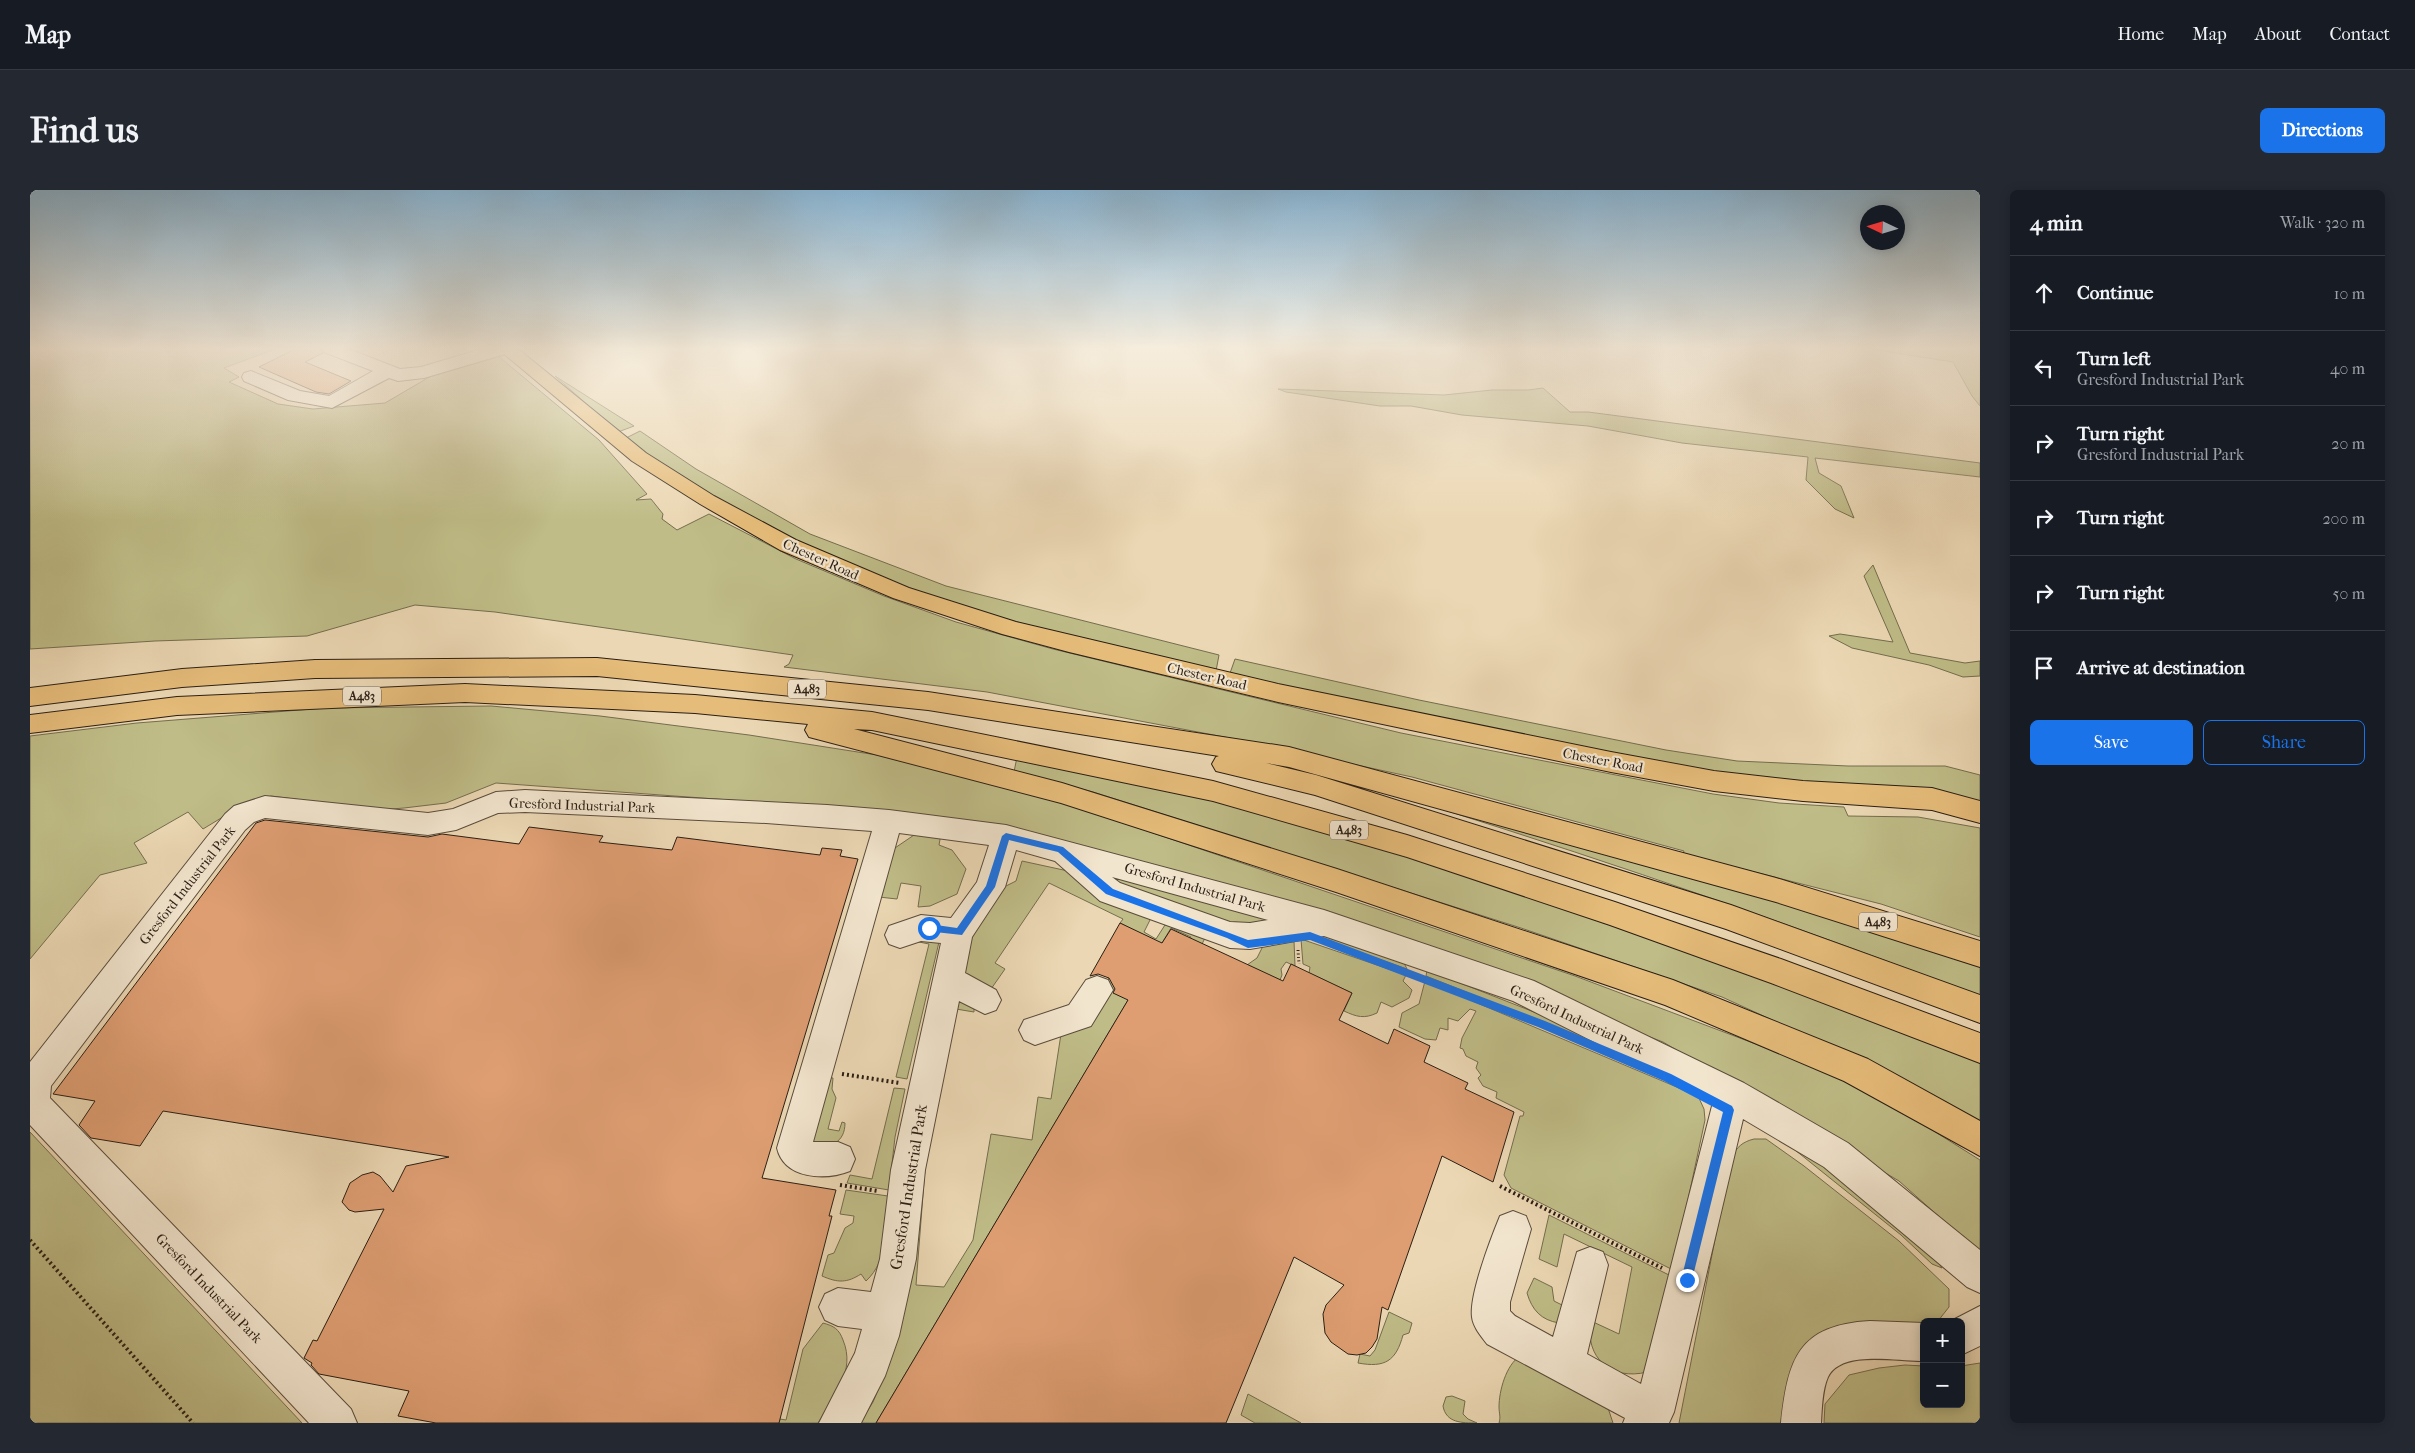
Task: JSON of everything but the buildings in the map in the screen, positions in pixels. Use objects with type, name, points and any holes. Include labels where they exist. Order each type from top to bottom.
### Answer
[{"type":"main road","name":"Chester Road","points":[[576,406],[639,457],[706,500],[788,546],[902,593],[1010,628],[1069,644],[1278,693],[1611,762],[1714,781],[1803,791],[1932,799],[1980,812]]},
{"type":"main road","name":"A483","points":[[30,697],[182,678],[314,668],[597,667],[928,701],[1289,757],[1776,890],[1980,954]]},
{"type":"main road","name":"A483","points":[[30,724],[177,706],[465,693],[695,704],[872,721],[1213,791],[1407,846],[1615,914],[1781,972],[1980,1048]]},
{"type":"main road","name":"A483","points":[[695,704],[879,744],[1062,793],[1328,878],[1673,994],[1856,1070],[1980,1139]]},
{"type":"main road","name":"A483","points":[[1016,716],[1316,785],[1731,918],[1980,1009]]},
{"type":"lane","name":"Gresford Industrial Park","points":[[337,1423],[33,1101],[32,1092],[37,1080],[235,822],[244,814],[266,807],[428,824],[456,819],[496,803],[524,801],[698,808],[889,822],[1006,836],[1060,849],[1324,923],[1523,991],[1732,1094],[1836,1155],[1980,1274]]},
{"type":"lane","points":[[838,1159],[830,1160],[802,1156],[795,1152],[796,1142],[889,822]]},
{"type":"lane","name":"Gresford Industrial Park","points":[[839,1423],[871,1362],[885,1313],[898,1259],[908,1170],[959,932],[990,887],[1006,836]]},
{"type":"lane","points":[[900,935],[921,928],[959,932]]},
{"type":"lane","points":[[948,979],[985,1000]]},
{"type":"lane","points":[[1035,1030],[1080,1016],[1097,990]]},
{"type":"lane","points":[[1513,1230],[1491,1302],[1481,1318],[1565,1364],[1649,1418],[1687,1280],[1732,1094]]},
{"type":"lane","points":[[1565,1364],[1590,1265]]},
{"type":"lane","points":[[838,1307],[885,1313]]},
{"type":"lane","points":[[1965,1334],[1980,1325]]},
{"type":"lane","points":[[1800,1423],[1804,1387],[1810,1367],[1822,1352],[1838,1344],[1856,1340],[1920,1342]]},
{"type":"path","points":[[816,1071],[925,1087]]},
{"type":"path","points":[[1500,1186],[1687,1280]]},
{"type":"path","points":[[30,1240],[193,1423]]},
{"type":"shaded area","points":[[30,406],[289,406],[313,409],[355,406],[558,406],[599,440],[647,494],[636,500],[651,499],[663,514],[662,519],[677,530],[709,514],[796,559],[884,596],[956,622],[1053,649],[1401,733],[1713,794],[1779,803],[1844,807],[1848,816],[1918,817],[1980,828],[1980,937],[1881,904],[1683,854],[1684,851],[1412,777],[1256,743],[987,692],[784,667],[789,664],[793,655],[495,612],[415,605],[307,636],[155,641],[30,649]]},
{"type":"shaded area","points":[[588,406],[602,406],[634,426],[618,432]]},
{"type":"shaded area","points":[[1377,406],[1563,406],[1570,412],[1588,412],[1980,463],[1980,477],[1815,458],[1819,473],[1841,486],[1854,518],[1835,509],[1806,480],[1808,457],[1682,443],[1588,426],[1462,415],[1411,406]]},
{"type":"shaded area","points":[[640,431],[696,469],[810,534],[946,586],[1219,655],[1216,671],[998,617],[865,571],[774,530],[687,482],[626,438]]},
{"type":"shaded area","points":[[1873,565],[1910,653],[1965,663],[1980,661],[1980,676],[1963,677],[1929,665],[1852,648],[1829,636],[1840,634],[1893,642],[1864,576]]},
{"type":"shaded area","points":[[1235,659],[1419,700],[1666,750],[1737,761],[1848,766],[1945,766],[1980,775],[1980,802],[1705,773],[1229,676]]},
{"type":"shaded area","points":[[491,706],[600,716],[749,735],[877,755],[1053,799],[1575,976],[1854,1081],[1980,1160],[1980,1253],[1899,1181],[1663,1042],[1480,972],[1271,897],[1075,844],[812,806],[496,783],[446,803],[379,810],[271,796],[241,806],[203,829],[188,812],[134,843],[147,863],[100,875],[30,959],[30,736],[137,723],[325,708]]},
{"type":"shaded area","points":[[1017,757],[1151,783],[1434,861],[1980,1057],[1980,1125],[1910,1083],[1722,997],[1521,928],[1093,792],[1014,772]]},
{"type":"shaded area","points":[[1438,808],[1603,844],[1980,965],[1980,996],[1710,898]]},
{"type":"shaded area","points":[[941,834],[939,845],[952,850],[966,869],[957,894],[930,906],[918,907],[921,886],[901,883],[897,899],[879,897],[892,850],[914,835]]},
{"type":"shaded area","points":[[1022,861],[1068,871],[1099,899],[1148,916],[1150,920],[1144,932],[1156,939],[1165,925],[1173,925],[1205,938],[1198,952],[1186,946],[1191,937],[1171,928],[876,1423],[860,1423],[873,1402],[888,1366],[924,1143],[953,1022],[927,1143],[916,1285],[944,1287],[973,1240],[991,1134],[1032,1140],[1038,1097],[1051,1099],[1061,1034],[1103,988],[1137,932],[1120,923],[1123,919],[1049,883],[995,963],[1005,969],[991,989],[965,976],[961,966],[968,945],[998,890],[1016,881]]},
{"type":"shaded area","points":[[1093,868],[1281,921],[1240,931],[1112,888]]},
{"type":"shaded area","points":[[1320,934],[1404,963],[1407,969],[1316,937]]},
{"type":"shaded area","points":[[918,938],[939,942],[907,1079],[896,1077],[929,944],[914,941]]},
{"type":"shaded area","points":[[1301,939],[1406,975],[1403,981],[1412,990],[1409,998],[1392,1007],[1381,1002],[1377,1013],[1364,1017],[1344,1011],[1352,993],[1309,973],[1310,967],[1303,964]]},
{"type":"shaded area","points":[[1294,941],[1295,966],[1286,962],[1281,969],[1282,975],[1280,980],[1247,965],[1257,958],[1263,946]]},
{"type":"shaded area","points":[[1427,970],[1590,1034],[1687,1082],[1426,976]]},
{"type":"shaded area","points":[[1425,981],[1698,1096],[1704,1109],[1705,1120],[1673,1270],[1511,1188],[1504,1175],[1520,1116],[1523,1116],[1524,1112],[1496,1098],[1497,1092],[1483,1086],[1478,1078],[1481,1075],[1476,1068],[1478,1062],[1466,1056],[1463,1049],[1460,1048],[1462,1038],[1476,1011],[1470,1009],[1458,1021],[1448,1018],[1448,1030],[1440,1028],[1436,1040],[1425,1039],[1399,1027],[1402,1013],[1419,1004]]},
{"type":"shaded area","points":[[960,1001],[974,1008],[974,1012],[956,1009]]},
{"type":"shaded area","points":[[826,1077],[833,1078],[832,1089],[836,1098],[828,1129],[839,1131],[842,1122],[845,1123],[844,1130],[840,1139],[831,1145],[814,1147],[803,1127]]},
{"type":"shaded area","points":[[894,1088],[905,1089],[895,1137],[889,1190],[847,1183],[850,1175],[872,1179]]},
{"type":"shaded area","points":[[30,1132],[302,1423],[30,1423]]},
{"type":"shaded area","points":[[1754,1139],[1766,1139],[1804,1166],[1899,1241],[1949,1289],[1949,1307],[1940,1318],[1920,1318],[1920,1325],[1858,1324],[1821,1333],[1813,1337],[1804,1348],[1786,1423],[1679,1423],[1731,1158],[1735,1151],[1746,1142]]},
{"type":"shaded area","points":[[1789,1143],[1811,1155],[1934,1256],[1942,1268],[1932,1264],[1901,1235],[1795,1150]]},
{"type":"shaded area","points":[[846,1190],[888,1196],[883,1253],[873,1273],[866,1281],[861,1274],[842,1281],[822,1276],[828,1255],[834,1253],[845,1228],[853,1223],[854,1216],[840,1214]]},
{"type":"shaded area","points":[[1549,1215],[1673,1277],[1647,1372],[1622,1373],[1612,1370],[1603,1364],[1596,1356],[1590,1334],[1591,1321],[1619,1334],[1632,1267],[1564,1234],[1557,1267],[1539,1259]]},
{"type":"shaded area","points":[[1534,1278],[1552,1287],[1554,1301],[1562,1305],[1559,1323],[1542,1317],[1532,1304],[1527,1293]]},
{"type":"shaded area","points":[[1389,1312],[1412,1323],[1409,1333],[1403,1335],[1397,1351],[1388,1361],[1375,1364],[1358,1363],[1360,1354],[1370,1356],[1375,1350]]},
{"type":"shaded area","points":[[823,1323],[836,1328],[843,1340],[847,1362],[841,1383],[818,1423],[779,1423],[780,1419],[786,1420],[803,1349]]},
{"type":"shaded area","points":[[1520,1356],[1607,1405],[1613,1423],[1499,1423],[1499,1401],[1504,1379],[1515,1360]]},
{"type":"shaded area","points":[[1980,1363],[1980,1423],[1824,1423],[1825,1404],[1849,1375],[1879,1368],[1905,1365],[1920,1366],[1920,1408],[1965,1408],[1965,1365]]},
{"type":"shaded area","points":[[1248,1394],[1301,1423],[1255,1423],[1241,1415]]},
{"type":"shaded area","points":[[1452,1396],[1465,1401],[1463,1414],[1468,1419],[1477,1423],[1455,1421],[1447,1416],[1443,1406],[1446,1397]]},
{"type":"route","points":[[929,928],[959,932],[990,887],[1006,836],[1060,849],[1110,892],[1230,935],[1248,944],[1310,936],[1426,978],[1542,1024],[1668,1078],[1729,1110],[1687,1280]]}]
